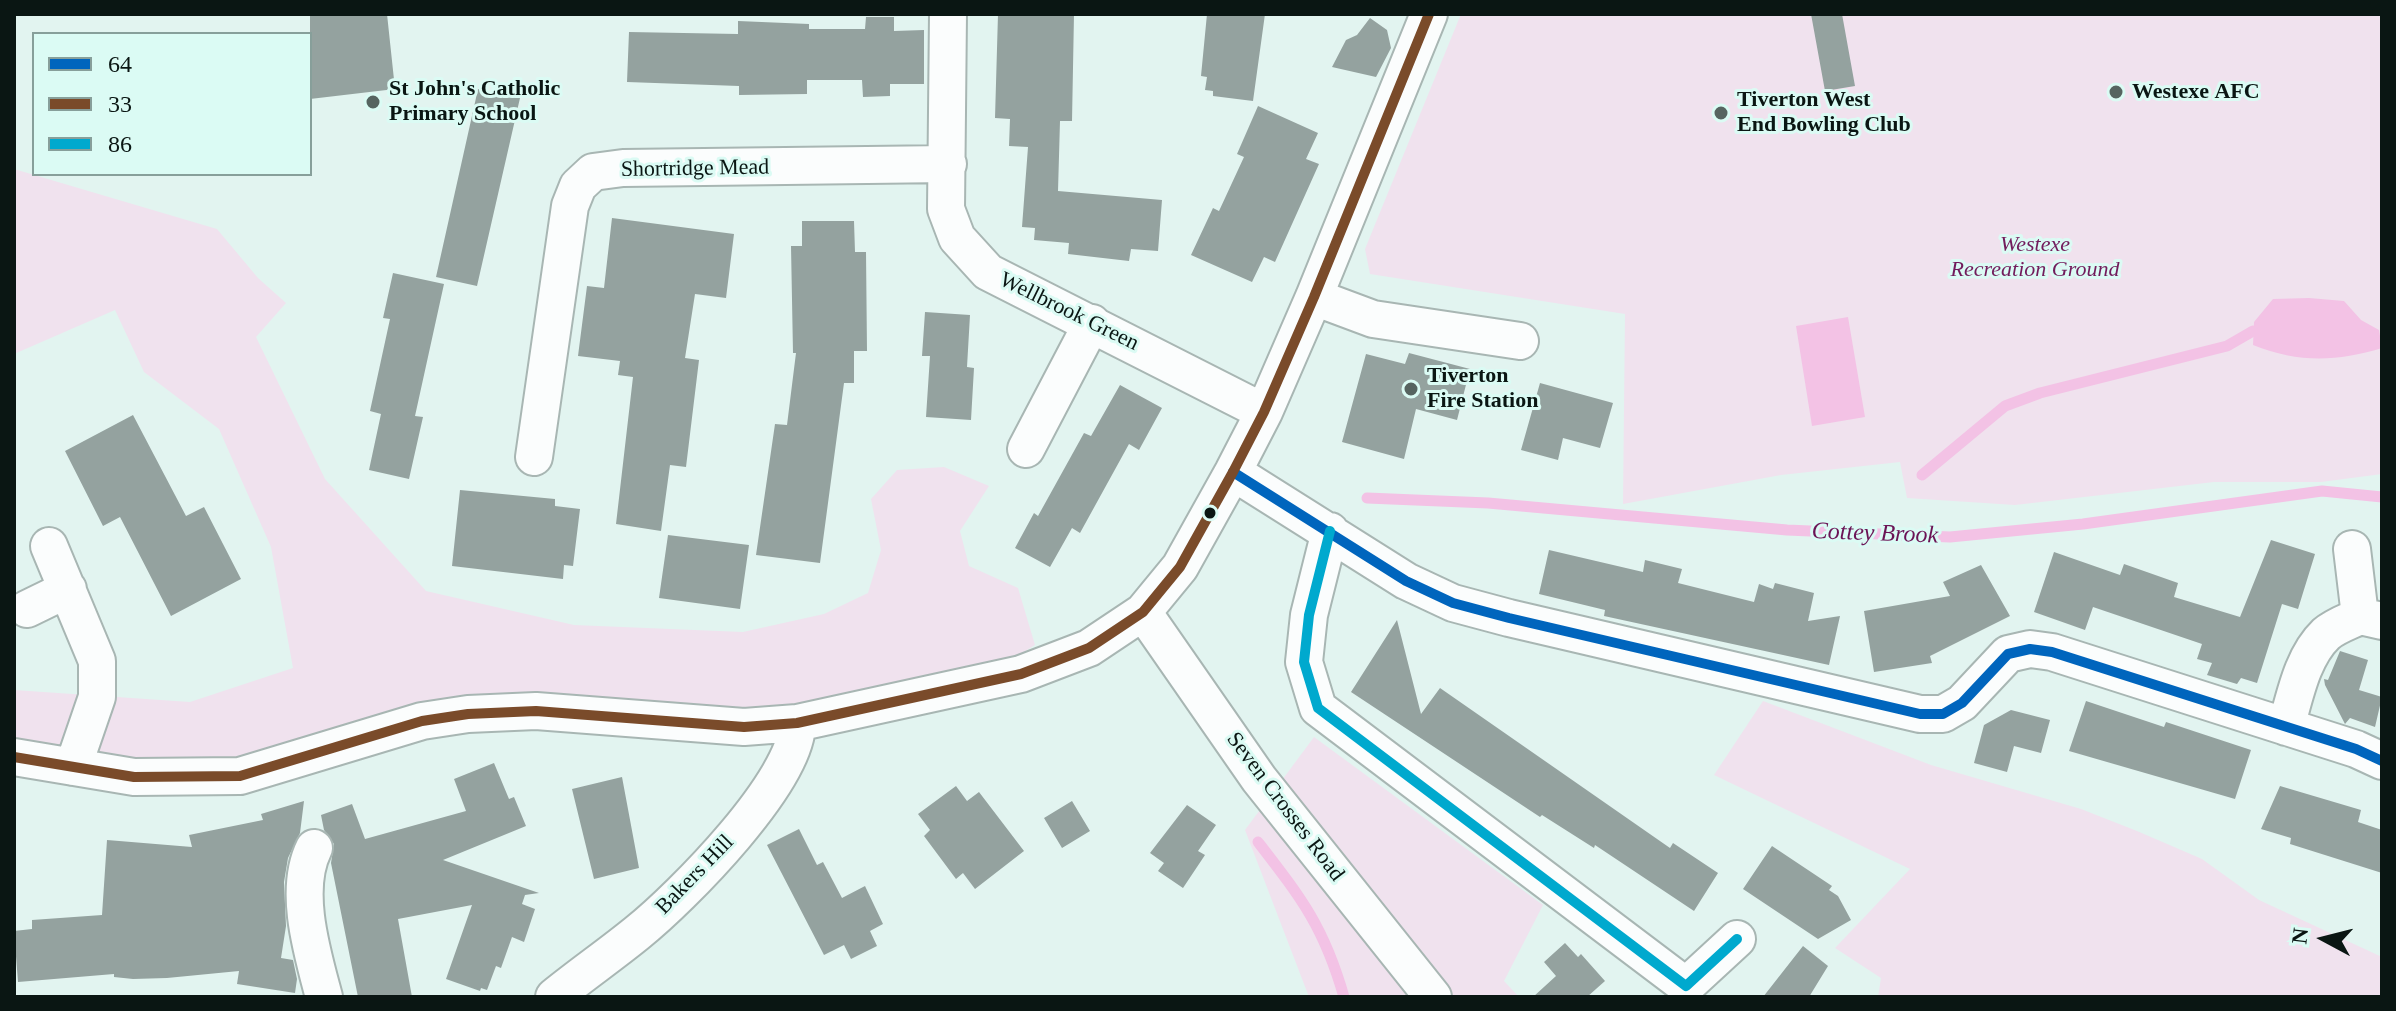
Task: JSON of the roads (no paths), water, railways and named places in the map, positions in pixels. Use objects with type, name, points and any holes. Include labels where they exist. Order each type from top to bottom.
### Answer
[{"type":"street","name":"Wellbrook Green","points":[[948,14],[946,209],[957,238],[970,256],[988,272],[1019,289],[1264,412]]},
{"type":"street","points":[[14,757],[134,777],[240,776],[422,721],[468,714],[536,711],[744,727],[797,723],[1021,674],[1089,648],[1143,612],[1180,567],[1233,472],[1264,412],[1314,297],[1429,14]]},
{"type":"street","name":"Shortridge Mead","points":[[534,457],[565,228],[578,186],[593,172],[623,168],[948,164]]},
{"type":"street","points":[[1314,297],[1373,319],[1520,341]]},
{"type":"street","points":[[1026,449],[1092,323]]},
{"type":"street","points":[[1233,472],[1406,581],[1453,603],[1920,714],[1943,714],[1962,703],[2008,654],[2030,649],[2052,652],[2356,749],[2382,761]]},
{"type":"street","points":[[1330,531],[1317,575],[1304,662],[1318,708],[1680,992],[1737,939]]},
{"type":"street","points":[[49,546],[97,661],[97,697],[73,767]]},
{"type":"street","points":[[2286,727],[2311,654],[2327,633],[2371,618],[2352,549]]},
{"type":"street","points":[[27,609],[68,589]]},
{"type":"street","name":"Seven Crosses Road","points":[[1143,612],[1259,779],[1433,997]]},
{"type":"street","name":"Bakers Hill","points":[[554,997],[638,932],[689,886],[773,784],[798,739],[797,723]]},
{"type":"street","points":[[314,848],[305,866],[302,887],[324,997]]},
{"type":"waterway","points":[[1922,475],[2005,406],[2040,393],[2227,346],[2253,331]]},
{"type":"waterway","name":"Cottey Brook","points":[[1367,498],[1488,503],[1787,530],[1950,537],[2083,524],[2322,491],[2382,497]]},
{"type":"waterway","name":"Cottey Brook","points":[[1258,842],[1320,932],[1344,997]]},
{"type":"place","name":"Westexe AFC","points":[[2116,92]]},
{"type":"place","name":"St John's Catholic Primary School","points":[[373,102]]},
{"type":"place","name":"Tiverton West End Bowling Club","points":[[1721,113]]},
{"type":"place","name":"Tiverton Fire Station","points":[[1411,389]]},
{"type":"park label","name":"Westexe Recreation Ground","points":[[2035,258]]}]
